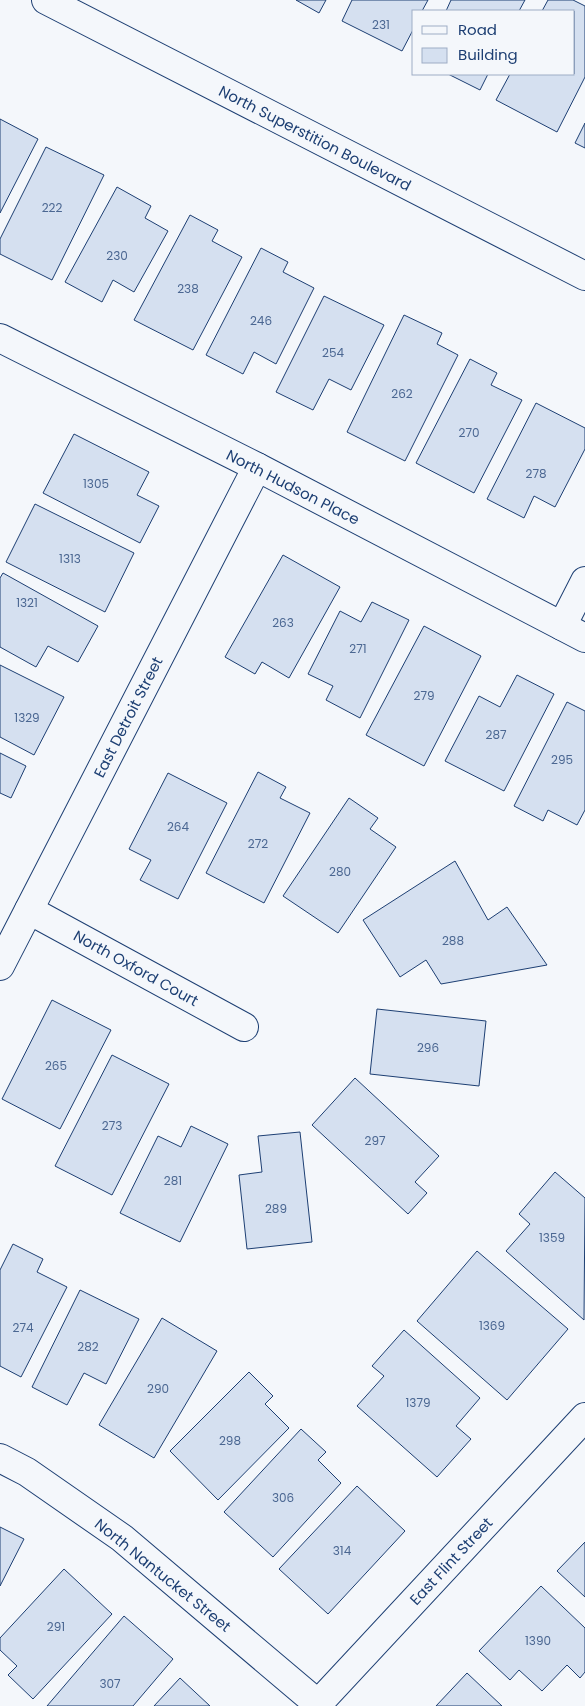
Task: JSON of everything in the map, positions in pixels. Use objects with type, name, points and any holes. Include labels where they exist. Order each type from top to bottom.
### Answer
[{"type":"street","name":"North Superstition Boulevard","points":[[46,0],[585,276]]},
{"type":"street","name":"North Hudson Place","points":[[0,338],[257,468],[573,632]]},
{"type":"street","name":"East Detroit Street","points":[[0,966],[257,468]]},
{"type":"street","points":[[573,632],[585,581]]},
{"type":"street","name":"North Oxford Court","points":[[29,910],[244,1026]]},
{"type":"street","name":"East Flint Street","points":[[317,1705],[585,1417]]},
{"type":"street","name":"North Nantucket Street","points":[[0,1458],[28,1472],[122,1538],[317,1705]]},
{"type":"building","points":[[296,0],[326,0],[319,13]]},
{"type":"building","points":[[352,0],[428,0],[423,10],[412,10],[412,32],[402,51],[342,21]]},
{"type":"building","points":[[451,0],[525,0],[520,10],[446,10]]},
{"type":"building","points":[[548,0],[573,0],[585,6],[585,77],[557,132],[496,100],[509,75],[575,75],[575,10],[543,10]]},
{"type":"building","points":[[450,75],[488,75],[480,90]]},
{"type":"building","points":[[0,119],[38,139],[0,213]]},
{"type":"building","points":[[585,123],[585,148],[575,143]]},
{"type":"building","points":[[46,147],[104,175],[52,280],[0,254],[0,239]]},
{"type":"building","points":[[117,187],[151,206],[145,218],[168,231],[134,292],[113,280],[102,302],[65,282]]},
{"type":"building","points":[[190,215],[218,230],[212,241],[242,257],[193,350],[134,320]]},
{"type":"building","points":[[261,248],[288,262],[283,272],[314,288],[276,364],[254,352],[243,374],[206,355]]},
{"type":"building","points":[[324,296],[384,325],[351,390],[329,379],[313,410],[276,392]]},
{"type":"building","points":[[404,315],[442,333],[437,344],[458,355],[405,461],[347,432]]},
{"type":"building","points":[[470,359],[497,373],[491,385],[522,400],[474,493],[416,463]]},
{"type":"building","points":[[536,403],[585,428],[585,449],[555,507],[534,496],[524,518],[487,499]]},
{"type":"building","points":[[74,434],[149,472],[137,495],[159,506],[140,543],[43,493]]},
{"type":"building","points":[[35,504],[134,553],[105,612],[6,562]]},
{"type":"building","points":[[283,555],[340,587],[289,678],[262,662],[255,674],[225,657]]},
{"type":"building","points":[[3,573],[98,626],[78,662],[48,646],[36,667],[0,647],[0,578]]},
{"type":"building","points":[[372,602],[409,620],[360,718],[326,700],[333,686],[308,674],[340,611],[361,622]]},
{"type":"building","points":[[424,626],[481,656],[424,766],[366,735]]},
{"type":"building","points":[[0,665],[64,697],[34,755],[0,737]]},
{"type":"building","points":[[517,675],[554,694],[504,791],[445,761],[479,696],[500,707]]},
{"type":"building","points":[[567,702],[585,711],[585,810],[577,825],[548,810],[543,821],[514,806]]},
{"type":"building","points":[[0,753],[26,766],[11,798],[0,793]]},
{"type":"building","points":[[258,772],[286,787],[280,798],[310,813],[264,903],[206,873]]},
{"type":"building","points":[[168,773],[227,803],[178,899],[140,880],[151,860],[129,849]]},
{"type":"building","points":[[349,798],[378,818],[370,829],[396,847],[338,933],[283,896]]},
{"type":"building","points":[[455,861],[488,920],[507,907],[547,965],[441,984],[426,960],[400,977],[363,920]]},
{"type":"building","points":[[52,1000],[111,1030],[60,1129],[2,1099]]},
{"type":"building","points":[[377,1009],[486,1021],[479,1086],[370,1074]]},
{"type":"building","points":[[112,1055],[169,1084],[112,1195],[55,1166]]},
{"type":"building","points":[[355,1078],[439,1156],[415,1182],[427,1193],[408,1214],[312,1125]]},
{"type":"building","points":[[191,1126],[228,1144],[180,1242],[120,1213],[158,1136],[181,1147]]},
{"type":"building","points":[[300,1132],[312,1242],[247,1249],[239,1175],[262,1172],[258,1136]]},
{"type":"building","points":[[555,1172],[585,1198],[584,1320],[506,1251],[530,1224],[519,1214]]},
{"type":"building","points":[[13,1244],[43,1259],[37,1272],[67,1287],[21,1377],[0,1366],[0,1270]]},
{"type":"building","points":[[477,1251],[568,1329],[507,1400],[417,1321]]},
{"type":"building","points":[[80,1290],[139,1319],[106,1384],[84,1373],[67,1405],[32,1387]]},
{"type":"building","points":[[162,1318],[217,1351],[154,1458],[99,1425]]},
{"type":"building","points":[[404,1330],[480,1398],[456,1426],[471,1439],[437,1477],[357,1406],[384,1376],[372,1366]]},
{"type":"building","points":[[249,1372],[273,1396],[265,1404],[289,1428],[218,1500],[170,1451]]},
{"type":"building","points":[[301,1429],[326,1452],[318,1460],[341,1483],[273,1557],[224,1512]]},
{"type":"building","points":[[357,1486],[405,1531],[328,1614],[279,1569]]},
{"type":"building","points":[[0,1527],[24,1539],[0,1586]]},
{"type":"building","points":[[585,1542],[585,1597],[557,1571]]},
{"type":"building","points":[[64,1569],[112,1614],[33,1699],[8,1675],[17,1666],[0,1650],[0,1638]]},
{"type":"building","points":[[541,1586],[585,1628],[585,1672],[580,1678],[567,1665],[542,1691],[519,1670],[510,1680],[479,1651]]},
{"type":"building","points":[[124,1616],[173,1659],[133,1706],[47,1706]]},
{"type":"building","points":[[467,1673],[502,1706],[436,1706]]},
{"type":"building","points":[[180,1678],[210,1706],[154,1706]]}]
